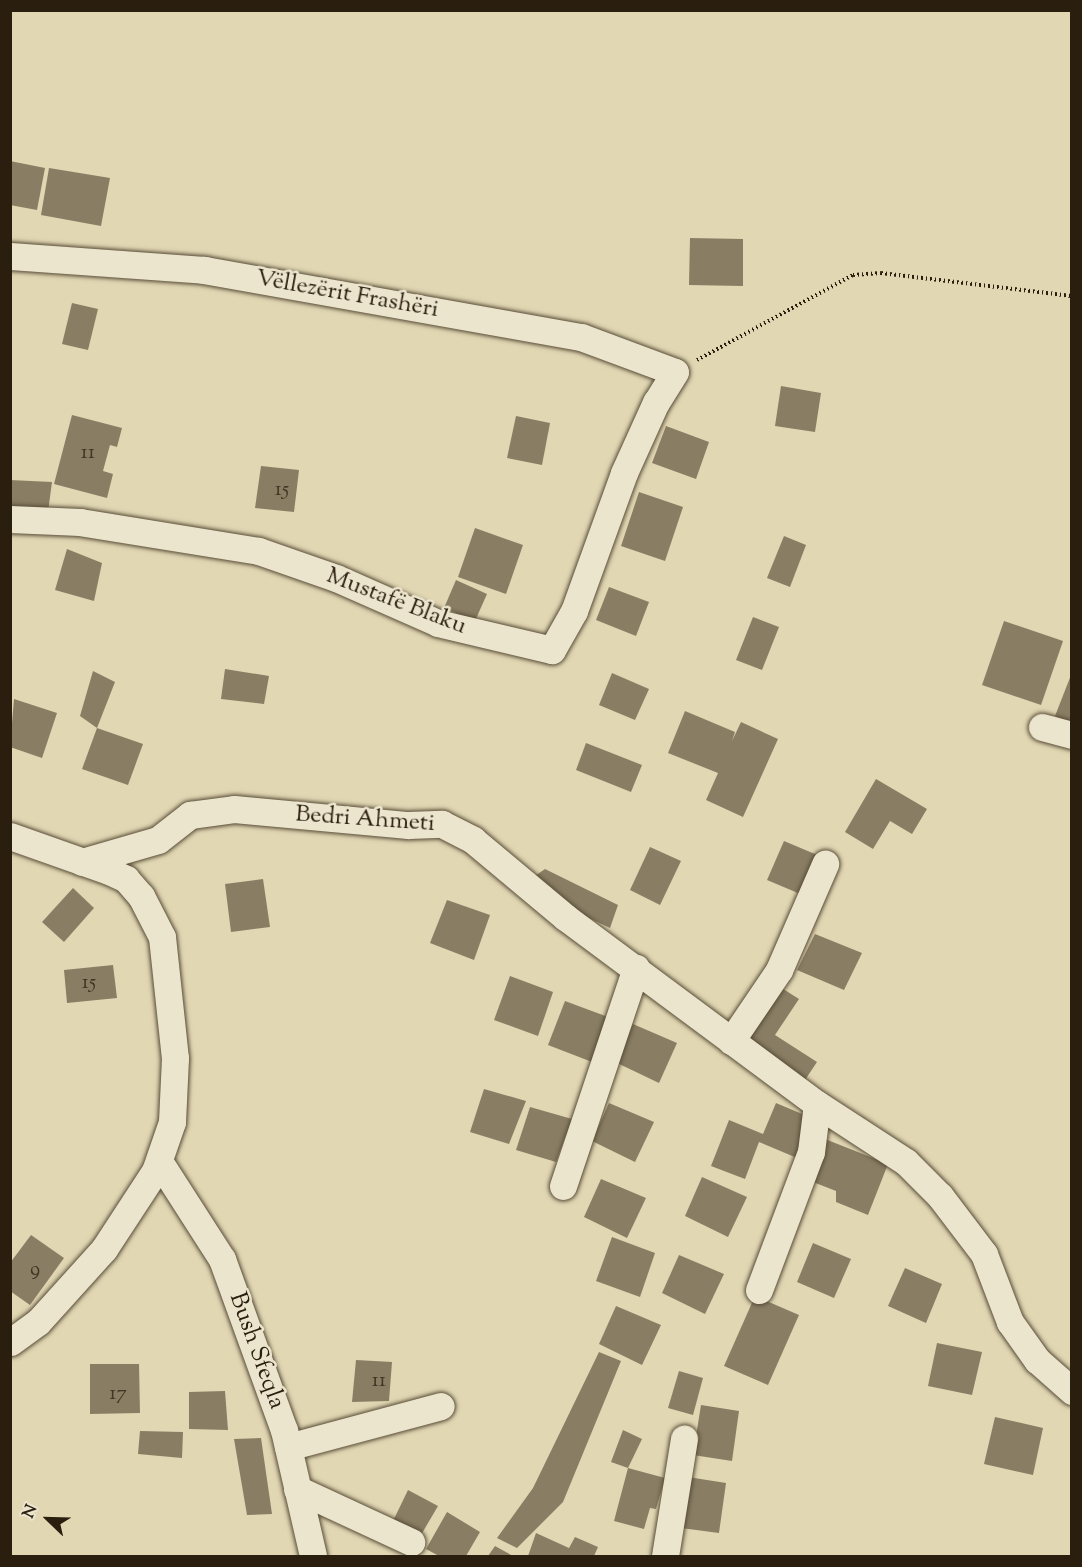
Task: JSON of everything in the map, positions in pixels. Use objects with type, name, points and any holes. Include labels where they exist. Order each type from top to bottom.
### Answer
[{"type":"street","name":"Vëllezërit Frashëri","points":[[10,256],[204,270],[581,336],[675,372]]},
{"type":"street","name":"Mustafë Blaku","points":[[10,519],[80,522],[259,551],[336,578],[438,623],[552,650],[574,610],[628,463],[656,402],[675,372]]},
{"type":"street","points":[[1042,727],[1071,735]]},
{"type":"street","name":"Bedri Ahmeti","points":[[82,862],[158,840],[190,815],[234,809],[408,825],[442,824],[473,840],[565,917],[731,1041],[816,1104],[906,1162],[940,1196],[984,1254],[1010,1322],[1037,1360],[1071,1390]]},
{"type":"street","points":[[10,836],[126,879],[141,896],[162,937],[174,1031],[175,1070],[172,1122],[159,1161],[104,1249],[38,1322],[10,1342]]},
{"type":"street","points":[[731,1041],[779,970],[825,864]]},
{"type":"street","points":[[563,1186],[636,968]]},
{"type":"street","points":[[759,1290],[811,1152],[816,1104]]},
{"type":"street","name":"Bush Sfeqla","points":[[159,1161],[222,1259],[288,1447],[313,1557]]},
{"type":"street","points":[[288,1447],[441,1406]]},
{"type":"street","points":[[665,1557],[684,1439]]},
{"type":"street","points":[[297,1489],[411,1542]]},
{"type":"path","points":[[675,372],[853,275],[881,273],[1071,296]]},
{"type":"building","points":[[10,161],[45,168],[37,210],[10,205]]},
{"type":"building","points":[[49,168],[110,178],[101,226],[41,215]]},
{"type":"building","points":[[690,238],[743,239],[743,286],[689,285]]},
{"type":"building","points":[[72,303],[98,309],[88,350],[62,344]]},
{"type":"building","points":[[781,386],[821,393],[815,432],[775,426]]},
{"type":"building","points":[[72,415],[122,428],[117,447],[110,445],[103,471],[113,474],[107,498],[54,484]]},
{"type":"building","points":[[516,416],[550,423],[542,465],[507,458]]},
{"type":"building","points":[[666,426],[709,442],[696,479],[652,463]]},
{"type":"building","points":[[261,466],[299,470],[294,512],[255,508]]},
{"type":"building","points":[[10,480],[52,482],[48,512],[10,511]]},
{"type":"building","points":[[639,492],[683,507],[665,561],[621,546]]},
{"type":"building","points":[[475,528],[523,545],[506,594],[458,577]]},
{"type":"building","points":[[784,536],[806,545],[790,587],[767,578]]},
{"type":"building","points":[[67,549],[102,563],[94,601],[55,590]]},
{"type":"building","points":[[456,580],[487,594],[475,621],[444,608]]},
{"type":"building","points":[[609,587],[649,602],[636,636],[596,620]]},
{"type":"building","points":[[753,617],[779,627],[762,670],[736,660]]},
{"type":"building","points":[[1004,621],[1063,641],[1041,705],[982,685]]},
{"type":"building","points":[[225,669],[269,676],[264,704],[221,699]]},
{"type":"building","points":[[93,671],[115,682],[97,728],[80,716]]},
{"type":"building","points":[[612,673],[649,689],[635,720],[599,705]]},
{"type":"building","points":[[1072,675],[1072,723],[1055,716]]},
{"type":"building","points":[[14,699],[57,713],[42,758],[10,747]]},
{"type":"building","points":[[685,711],[735,732],[732,741],[741,722],[778,739],[743,817],[706,800],[718,773],[668,753]]},
{"type":"building","points":[[97,728],[143,744],[128,785],[82,769]]},
{"type":"building","points":[[586,743],[642,765],[631,792],[576,770]]},
{"type":"building","points":[[876,779],[927,809],[912,834],[890,821],[873,849],[845,832]]},
{"type":"building","points":[[784,841],[822,857],[805,896],[767,880]]},
{"type":"building","points":[[650,847],[681,861],[660,905],[630,890]]},
{"type":"building","points":[[545,869],[618,905],[610,928],[551,900],[529,880]]},
{"type":"building","points":[[263,879],[270,927],[231,932],[225,884]]},
{"type":"building","points":[[73,888],[94,908],[64,942],[42,922]]},
{"type":"building","points":[[447,900],[490,915],[474,960],[430,943]]},
{"type":"building","points":[[815,934],[862,953],[844,990],[797,970]]},
{"type":"building","points":[[113,965],[117,998],[67,1003],[64,970]]},
{"type":"building","points":[[510,976],[553,992],[538,1036],[494,1020]]},
{"type":"building","points":[[780,987],[799,999],[775,1035],[817,1062],[805,1080],[745,1040]]},
{"type":"building","points":[[565,1001],[608,1017],[592,1062],[548,1045]]},
{"type":"building","points":[[633,1024],[677,1043],[659,1083],[615,1062]]},
{"type":"building","points":[[484,1089],[526,1101],[509,1144],[470,1132]]},
{"type":"building","points":[[609,1103],[654,1122],[635,1162],[592,1141]]},
{"type":"building","points":[[776,1103],[814,1119],[797,1158],[759,1142],[745,1179],[711,1166],[729,1120],[763,1134]]},
{"type":"building","points":[[530,1107],[572,1119],[556,1162],[516,1150]]},
{"type":"building","points":[[825,1139],[888,1164],[868,1215],[836,1202],[836,1191],[808,1180]]},
{"type":"building","points":[[702,1177],[747,1197],[728,1237],[685,1216]]},
{"type":"building","points":[[601,1179],[646,1198],[627,1238],[584,1217]]},
{"type":"building","points":[[31,1235],[64,1258],[30,1305],[10,1291],[10,1263]]},
{"type":"building","points":[[612,1237],[655,1253],[640,1297],[596,1281]]},
{"type":"building","points":[[813,1243],[851,1259],[834,1298],[797,1282]]},
{"type":"building","points":[[679,1255],[724,1274],[705,1314],[662,1293]]},
{"type":"building","points":[[905,1268],[942,1284],[926,1323],[888,1306]]},
{"type":"building","points":[[755,1296],[799,1315],[768,1385],[724,1366]]},
{"type":"building","points":[[616,1306],[661,1325],[642,1365],[599,1344]]},
{"type":"building","points":[[937,1343],[982,1352],[972,1395],[928,1386]]},
{"type":"building","points":[[599,1352],[621,1361],[563,1502],[517,1548],[497,1538],[533,1488]]},
{"type":"building","points":[[356,1360],[392,1362],[389,1401],[352,1402]]},
{"type":"building","points":[[90,1364],[139,1364],[140,1413],[90,1414]]},
{"type":"building","points":[[679,1371],[703,1378],[693,1415],[668,1408]]},
{"type":"building","points":[[225,1391],[228,1430],[189,1429],[189,1392]]},
{"type":"building","points":[[701,1405],[739,1411],[732,1461],[693,1455]]},
{"type":"building","points":[[995,1417],[1043,1428],[1033,1475],[984,1464]]},
{"type":"building","points":[[623,1430],[642,1439],[628,1468],[611,1462]]},
{"type":"building","points":[[140,1431],[183,1432],[182,1458],[138,1454]]},
{"type":"building","points":[[261,1438],[272,1514],[247,1515],[234,1439]]},
{"type":"building","points":[[628,1468],[665,1478],[656,1509],[650,1508],[644,1529],[614,1521]]},
{"type":"building","points":[[688,1477],[726,1483],[719,1533],[681,1528]]},
{"type":"building","points":[[408,1490],[438,1506],[421,1535],[393,1521]]},
{"type":"building","points":[[447,1512],[480,1532],[466,1556],[439,1556],[426,1549]]},
{"type":"building","points":[[536,1533],[569,1548],[575,1537],[598,1547],[594,1556],[528,1556]]},
{"type":"building","points":[[495,1546],[513,1556],[488,1556]]}]
